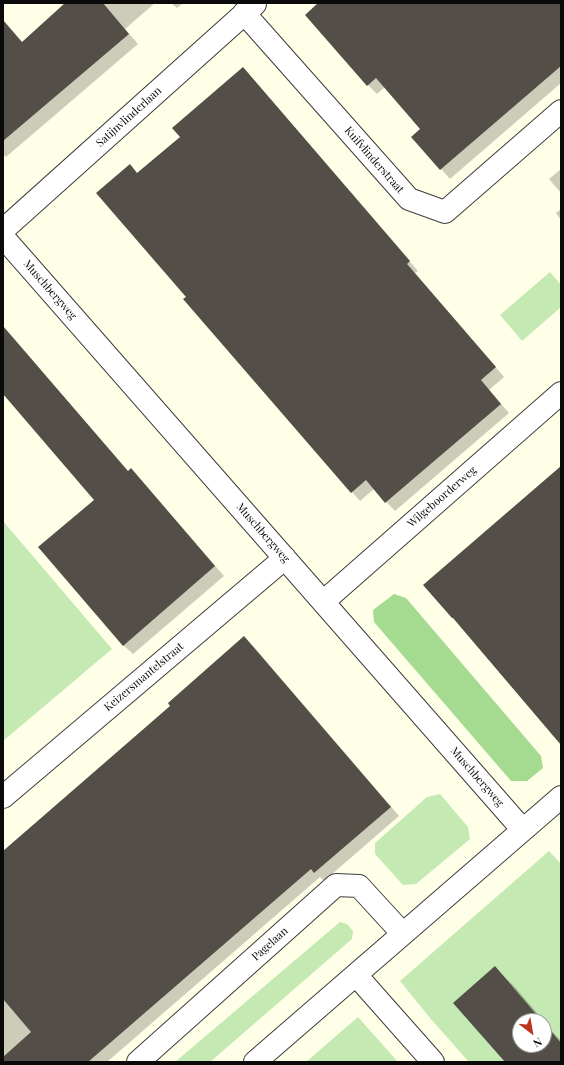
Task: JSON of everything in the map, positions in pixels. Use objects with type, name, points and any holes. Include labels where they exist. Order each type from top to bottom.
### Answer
[{"type":"street","name":"Kuifvlinderstraat","points":[[250,8],[409,199],[445,212],[561,111]]},
{"type":"street","name":"Satijnvlinderlaan","points":[[3,230],[250,8]]},
{"type":"street","name":"Muschbergweg","points":[[3,237],[523,830]]},
{"type":"street","name":"Wilgeboorderweg","points":[[323,602],[561,393]]},
{"type":"street","name":"Keizersmantelstraat","points":[[3,797],[285,558]]},
{"type":"street","points":[[255,1062],[561,797]]},
{"type":"street","name":"Pagelaan","points":[[138,1062],[336,885],[359,886],[403,934]]},
{"type":"street","points":[[356,975],[433,1062]]},
{"type":"green space","points":[[550,272],[561,285],[561,307],[522,341],[500,315]]},
{"type":"green space","points":[[3,521],[112,649],[3,741]]},
{"type":"green space","points":[[394,594],[406,598],[541,756],[543,768],[527,781],[511,781],[374,622],[373,610]]},
{"type":"green space","points":[[440,794],[468,827],[470,839],[416,884],[403,885],[375,854],[375,843],[427,797]]},
{"type":"green space","points":[[549,851],[561,864],[561,1062],[469,1062],[400,981]]},
{"type":"green space","points":[[340,922],[347,924],[353,931],[352,939],[210,1062],[175,1062]]},
{"type":"green space","points":[[358,1017],[398,1062],[306,1062]]},
{"type":"building","points":[[65,3],[103,3],[129,34],[3,141],[3,20],[22,42]]},
{"type":"building","points":[[318,3],[561,3],[561,66],[440,170],[411,137],[420,129],[376,78],[367,86],[305,15]]},
{"type":"building","points":[[243,67],[410,261],[407,264],[496,367],[481,380],[501,404],[385,503],[366,480],[351,493],[183,299],[186,297],[96,193],[130,164],[137,173],[180,137],[172,128]]},
{"type":"building","points":[[3,326],[128,471],[131,468],[215,566],[123,646],[38,547],[94,500],[3,394]]},
{"type":"building","points":[[561,466],[561,745],[423,585]]},
{"type":"building","points":[[244,636],[391,807],[314,873],[311,869],[88,1062],[3,1062],[3,1057],[31,1032],[3,999],[3,851],[170,706],[168,703]]},
{"type":"building","points":[[495,966],[535,1013],[512,1013],[512,1053],[552,1053],[552,1032],[561,1043],[561,1062],[505,1062],[453,1003]]}]
